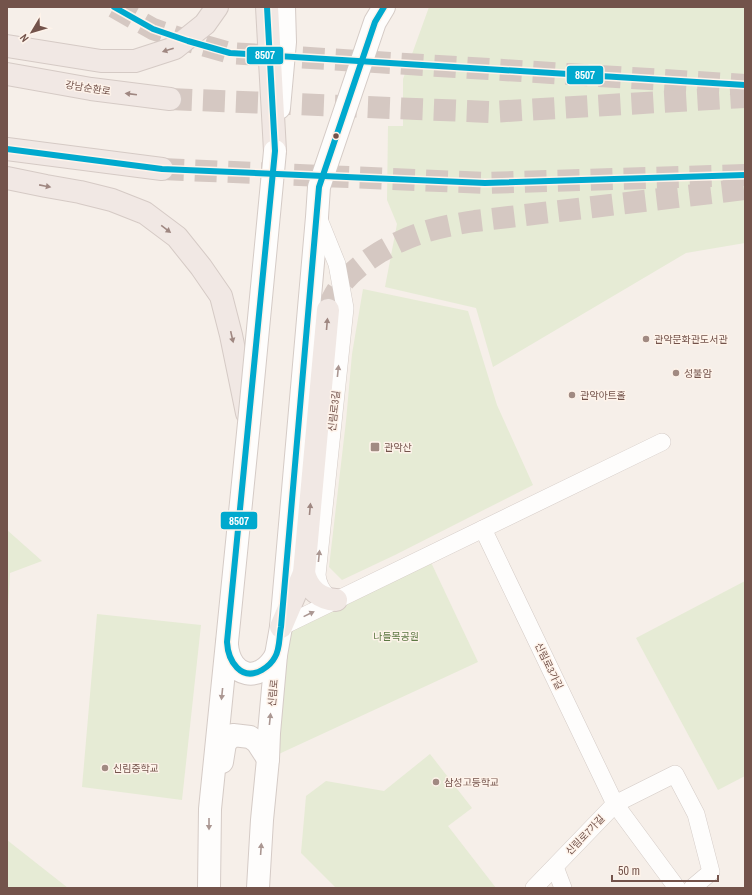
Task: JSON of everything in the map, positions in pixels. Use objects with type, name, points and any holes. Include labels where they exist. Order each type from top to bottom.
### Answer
[{"type":"highway","points":[[7,46],[101,61],[135,61],[175,48],[205,24],[217,7]]},
{"type":"highway","points":[[267,7],[275,152]]},
{"type":"highway","name":"강남순환로","points":[[7,74],[91,90],[170,99]]},
{"type":"highway","points":[[7,149],[162,169]]},
{"type":"highway","points":[[7,178],[80,192],[112,200],[145,213],[177,237],[201,267],[221,296],[231,335],[249,423]]},
{"type":"highway","points":[[281,627],[304,573],[328,310]]},
{"type":"highway","points":[[304,573],[314,592],[324,598],[336,600]]},
{"type":"main road","points":[[209,888],[210,809],[212,785],[275,152],[285,42],[284,7]]},
{"type":"main road","name":"신림로","points":[[258,888],[269,733],[276,655],[281,627],[319,187],[374,22],[384,7]]},
{"type":"main road","points":[[227,642],[229,655],[232,662],[242,672],[249,674],[260,672],[274,659],[276,655]]},
{"type":"main road","points":[[212,785],[220,771],[225,743],[233,735],[250,737],[257,742],[268,759]]},
{"type":"street","name":"신림로3길","points":[[317,217],[337,264],[345,308],[317,576],[319,585],[323,592],[336,600]]},
{"type":"street","points":[[281,627],[662,442]]},
{"type":"street","name":"신림로3가길","points":[[483,529],[615,804],[677,888]]},
{"type":"street","points":[[615,804],[675,774],[696,814],[711,872],[692,888]]},
{"type":"street","name":"신림로7가길","points":[[534,888],[615,804]]},
{"type":"street","points":[[555,866],[563,888]]},
{"type":"green space","points":[[429,7],[745,7],[745,243],[686,253],[493,367],[476,308],[385,287],[397,224],[387,200],[388,126],[403,126],[403,79]]},
{"type":"green space","points":[[363,289],[468,311],[497,405],[533,485],[395,555],[342,580],[329,567],[346,421],[352,354]]},
{"type":"green space","points":[[7,530],[42,561],[10,573],[7,625]]},
{"type":"green space","name":"나들목공원","points":[[428,556],[478,662],[268,759],[281,627]]},
{"type":"green space","points":[[745,581],[745,776],[718,790],[636,638]]},
{"type":"green space","points":[[97,614],[201,625],[182,800],[82,787]]},
{"type":"green space","points":[[430,754],[472,808],[448,826],[496,888],[336,888],[301,853],[306,796],[326,781],[384,791]]},
{"type":"green space","points":[[7,840],[68,888],[7,888]]},
{"type":"tunnel","points":[[114,7],[153,29],[230,53],[745,85]]},
{"type":"tunnel","points":[[170,99],[490,112],[745,97]]},
{"type":"tunnel","points":[[162,169],[485,183],[745,175]]},
{"type":"tunnel","points":[[328,310],[342,283],[356,269],[394,244],[427,231],[475,221],[745,189]]},
{"type":"transit line","name":"8507","points":[[114,7],[153,29],[230,53],[745,85]]},
{"type":"transit line","name":"8507","points":[[267,7],[275,151],[227,642],[230,656],[237,668],[248,673],[255,673],[268,666],[277,654],[279,647],[319,187],[375,22],[384,7]]},
{"type":"transit line","name":"8507","points":[[7,149],[162,169],[485,183],[745,175]]},
{"type":"place","name":"관악문화관도서관","points":[[646,339]]},
{"type":"place","name":"성불암","points":[[676,373]]},
{"type":"place","name":"관악아트홀","points":[[572,395]]},
{"type":"place","name":"관악산","points":[[375,447]]},
{"type":"place","name":"신림중학교","points":[[105,768]]},
{"type":"place","name":"삼성고등학교","points":[[436,782]]}]
